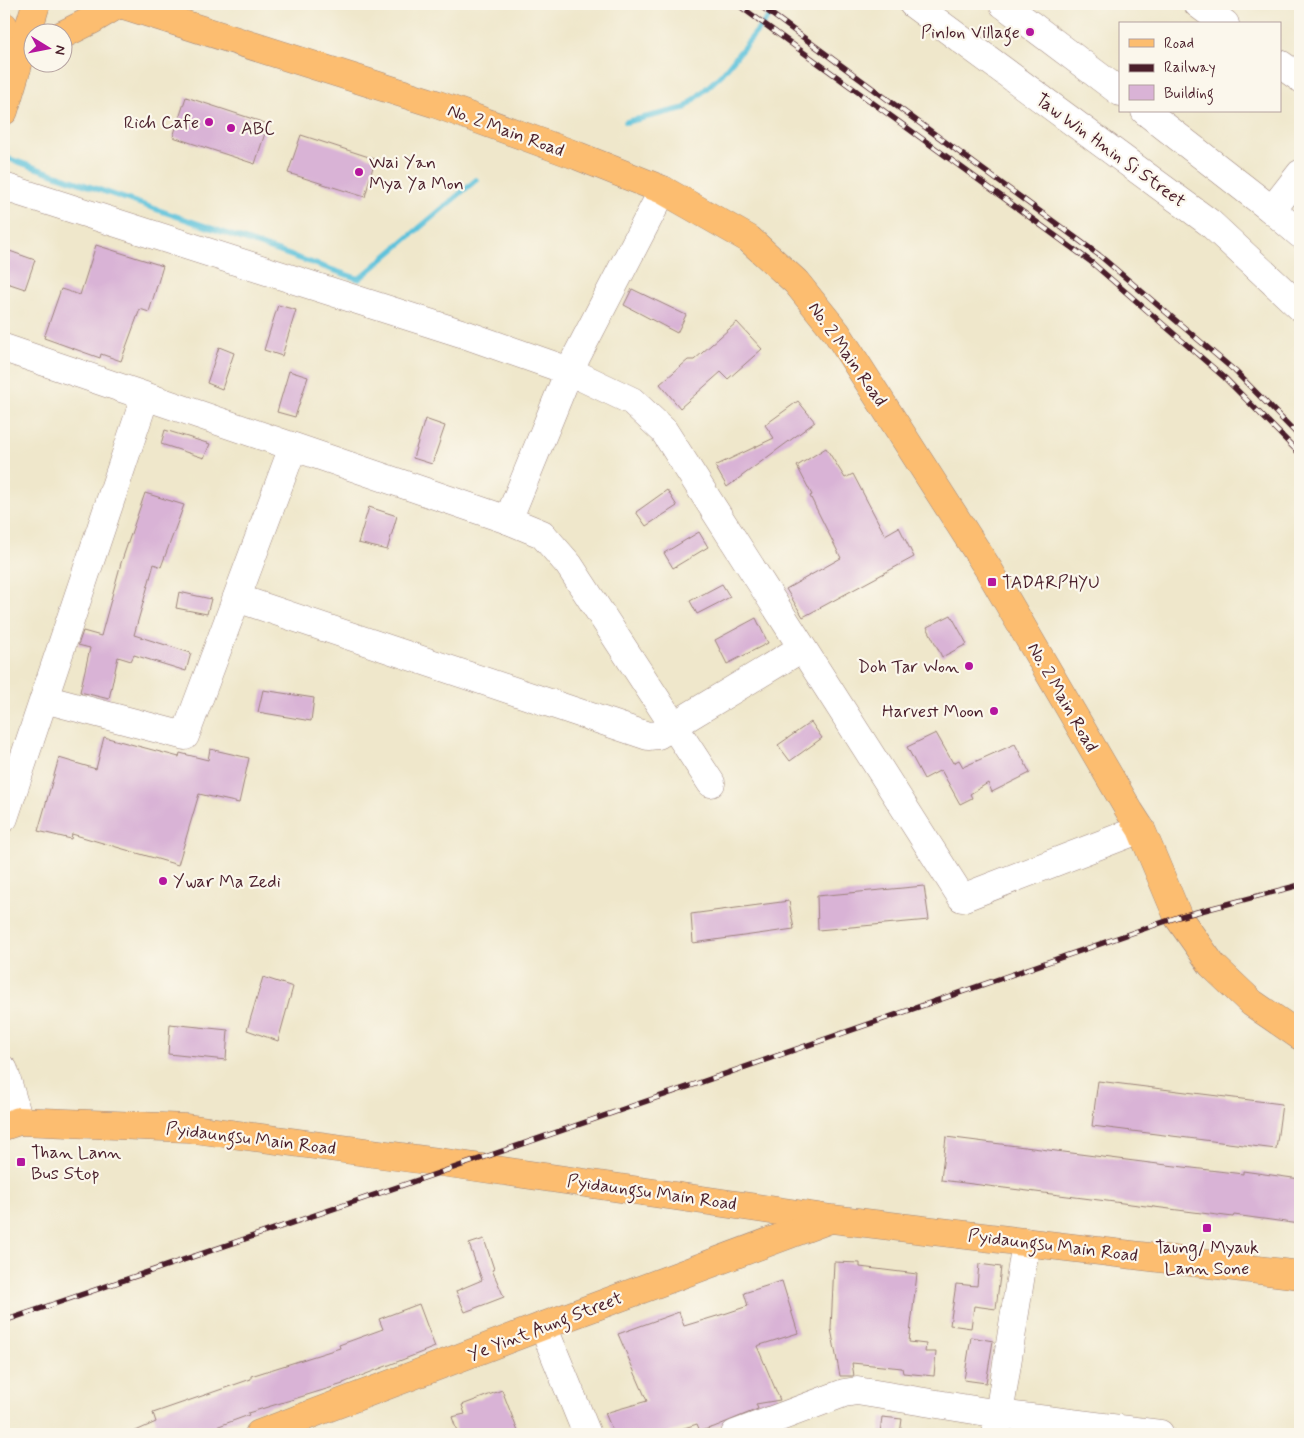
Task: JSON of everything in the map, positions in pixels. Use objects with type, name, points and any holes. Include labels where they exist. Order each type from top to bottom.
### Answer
[{"type":"main road","points":[[33,22],[36,4]]},
{"type":"main road","points":[[72,30],[120,4]]},
{"type":"main road","name":"No. 2 Main Road","points":[[120,4],[436,104],[578,156],[663,190],[749,239],[796,282],[837,333],[989,570],[1141,829],[1178,917],[1212,965],[1252,1003],[1300,1036]]},
{"type":"main road","points":[[4,26],[22,57]]},
{"type":"main road","points":[[4,111],[22,69]]},
{"type":"main road","name":"Pyidaungsu Main Road","points":[[11,1123],[187,1128],[472,1166],[832,1219],[1300,1275]]},
{"type":"main road","name":"Ye Yint Aung Street","points":[[259,1434],[832,1219]]},
{"type":"street","name":"Taw Win Hnin Si Street","points":[[913,4],[1210,223],[1300,307]]},
{"type":"street","points":[[1003,4],[1119,91]]},
{"type":"street","points":[[1198,4],[1222,22]]},
{"type":"street","points":[[1282,65],[1300,78]]},
{"type":"street","points":[[1146,112],[1300,234]]},
{"type":"street","points":[[1272,210],[1300,174]]},
{"type":"street","points":[[4,187],[464,334],[569,372],[632,401],[664,431],[962,898],[1141,829]]},
{"type":"street","points":[[508,520],[569,372],[663,190]]},
{"type":"street","points":[[4,348],[508,520],[542,534],[569,565],[712,783]]},
{"type":"street","points":[[6,803],[44,699],[145,397]]},
{"type":"street","points":[[44,699],[185,736],[293,447]]},
{"type":"street","points":[[237,598],[648,736],[658,735],[802,648]]},
{"type":"street","points":[[4,1070],[11,1123]]},
{"type":"street","points":[[997,1424],[1026,1242]]},
{"type":"street","points":[[543,1326],[587,1434]]},
{"type":"street","points":[[735,1434],[844,1393],[858,1391],[997,1424],[1160,1434]]},
{"type":"building","points":[[186,97],[268,124],[255,164],[173,137]]},
{"type":"building","points":[[301,135],[375,159],[365,197],[288,173]]},
{"type":"building","points":[[96,245],[163,266],[149,312],[140,309],[121,361],[101,354],[100,358],[44,338],[61,289],[80,295]]},
{"type":"building","points":[[4,249],[35,260],[25,289],[4,282]]},
{"type":"building","points":[[632,289],[686,315],[677,333],[624,305]]},
{"type":"building","points":[[278,305],[296,310],[282,356],[264,350]]},
{"type":"building","points":[[737,322],[762,349],[728,379],[721,372],[680,408],[660,384],[688,360],[694,360]]},
{"type":"building","points":[[219,347],[234,353],[222,389],[207,383]]},
{"type":"building","points":[[289,371],[308,377],[295,417],[277,412]]},
{"type":"building","points":[[798,401],[815,422],[727,487],[715,466],[774,438],[765,425]]},
{"type":"building","points":[[425,419],[445,426],[432,464],[413,458]]},
{"type":"building","points":[[165,430],[210,444],[204,458],[161,444]]},
{"type":"building","points":[[826,448],[845,478],[853,474],[885,535],[899,527],[914,557],[803,617],[786,589],[841,558],[797,466]]},
{"type":"building","points":[[667,490],[677,506],[646,526],[636,512]]},
{"type":"building","points":[[145,493],[184,505],[161,567],[154,564],[134,635],[191,653],[186,671],[134,655],[131,661],[118,657],[109,699],[80,692],[90,648],[78,645],[83,631],[101,636],[121,563]]},
{"type":"building","points":[[369,507],[397,516],[387,550],[358,543]]},
{"type":"building","points":[[699,532],[708,547],[673,568],[664,553]]},
{"type":"building","points":[[722,584],[730,597],[697,614],[690,601]]},
{"type":"building","points":[[179,592],[211,599],[207,614],[176,608]]},
{"type":"building","points":[[951,615],[967,644],[942,657],[927,627]]},
{"type":"building","points":[[756,618],[768,643],[727,664],[715,640]]},
{"type":"building","points":[[263,690],[314,698],[311,721],[258,712]]},
{"type":"building","points":[[811,722],[822,738],[790,761],[778,745]]},
{"type":"building","points":[[936,733],[953,763],[959,760],[963,767],[1015,744],[1030,773],[992,792],[988,783],[970,794],[972,798],[960,804],[941,770],[924,779],[907,747]]},
{"type":"building","points":[[104,737],[179,757],[180,753],[208,760],[210,749],[249,758],[239,803],[199,794],[178,865],[72,834],[71,839],[38,831],[59,758],[96,769]]},
{"type":"building","points":[[924,886],[929,920],[818,930],[817,896]]},
{"type":"building","points":[[789,901],[794,929],[693,943],[691,914]]},
{"type":"building","points":[[263,977],[293,987],[278,1041],[247,1030]]},
{"type":"building","points":[[170,1024],[228,1030],[226,1060],[168,1054]]},
{"type":"building","points":[[1098,1081],[1282,1104],[1276,1149],[1092,1126]]},
{"type":"building","points":[[946,1137],[1150,1163],[1243,1174],[1243,1171],[1300,1179],[1300,1224],[941,1180]]},
{"type":"building","points":[[484,1239],[494,1269],[492,1270],[504,1297],[465,1312],[456,1291],[482,1280],[469,1244]]},
{"type":"building","points":[[834,1262],[860,1263],[860,1267],[917,1274],[909,1342],[926,1344],[925,1352],[936,1352],[934,1376],[903,1373],[902,1368],[852,1363],[854,1376],[840,1376],[831,1329]]},
{"type":"building","points":[[979,1264],[1001,1267],[996,1309],[974,1306],[971,1328],[950,1325],[956,1284],[977,1286]]},
{"type":"building","points":[[782,1281],[798,1333],[757,1346],[780,1400],[756,1404],[758,1409],[700,1431],[697,1424],[665,1434],[614,1434],[605,1413],[647,1401],[618,1334],[679,1312],[684,1326],[727,1313],[748,1306],[744,1293]]},
{"type":"building","points":[[419,1304],[435,1347],[343,1384],[248,1413],[249,1415],[197,1434],[129,1434],[156,1422],[153,1413],[251,1379],[251,1376],[340,1348],[339,1345],[383,1329],[379,1319]]},
{"type":"building","points":[[971,1337],[993,1341],[986,1383],[964,1380]]},
{"type":"building","points":[[502,1390],[519,1434],[458,1434],[452,1417],[465,1414],[462,1405]]},
{"type":"building","points":[[882,1417],[902,1419],[900,1434],[880,1434]]},
{"type":"waterway","points":[[626,122],[685,108],[722,74],[779,4]]},
{"type":"waterway","points":[[4,157],[359,279],[476,180]]},
{"type":"railway","points":[[737,4],[1090,261],[1225,378],[1300,454]]},
{"type":"railway","points":[[758,4],[1099,255],[1235,371],[1300,437]]},
{"type":"railway","points":[[4,1321],[462,1165],[1178,917],[1300,885]]},
{"type":"place","name":"Pinlon Village","points":[[1030,32]]},
{"type":"place","name":"Rich Cafe","points":[[209,122]]},
{"type":"place","name":"ABC","points":[[231,128]]},
{"type":"place","name":"Wai Yan Mya Ya Mon","points":[[359,172]]},
{"type":"place","name":"TADARPHYU","points":[[992,582]]},
{"type":"place","name":"Doh Tar Won","points":[[969,666]]},
{"type":"place","name":"Harvest Moon","points":[[994,711]]},
{"type":"place","name":"Ywar Ma Zedi","points":[[163,881]]},
{"type":"place","name":"Than Lann Bus Stop","points":[[21,1162]]},
{"type":"place","name":"Taung/ Myauk Lann Sone","points":[[1207,1228]]}]
